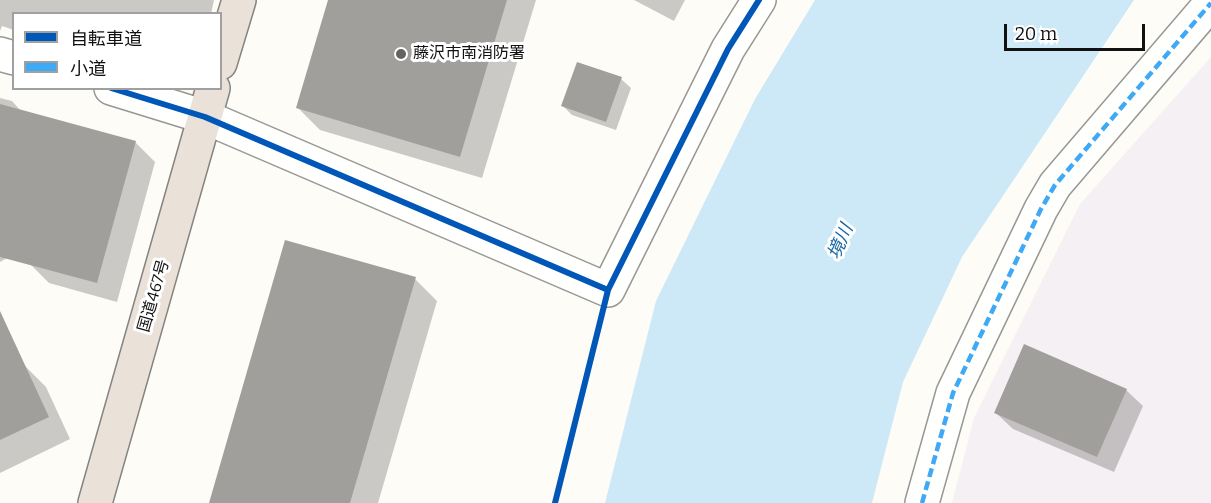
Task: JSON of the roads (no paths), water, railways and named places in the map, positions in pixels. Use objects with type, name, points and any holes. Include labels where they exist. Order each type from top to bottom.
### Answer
[{"type":"highway","points":[[222,56],[239,0]]},
{"type":"highway","name":"国道467号","points":[[95,503],[209,103]]},
{"type":"street","points":[[124,90],[209,103],[608,290],[728,49],[759,0]]},
{"type":"street","points":[[922,503],[953,393],[1041,208],[1055,185],[1211,3]]},
{"type":"water","name":"境川","points":[[815,0],[1134,0],[962,257],[903,382],[872,503],[605,503],[656,301],[755,99]]},
{"type":"place","name":"藤沢市南消防署","points":[[401,54]]}]
